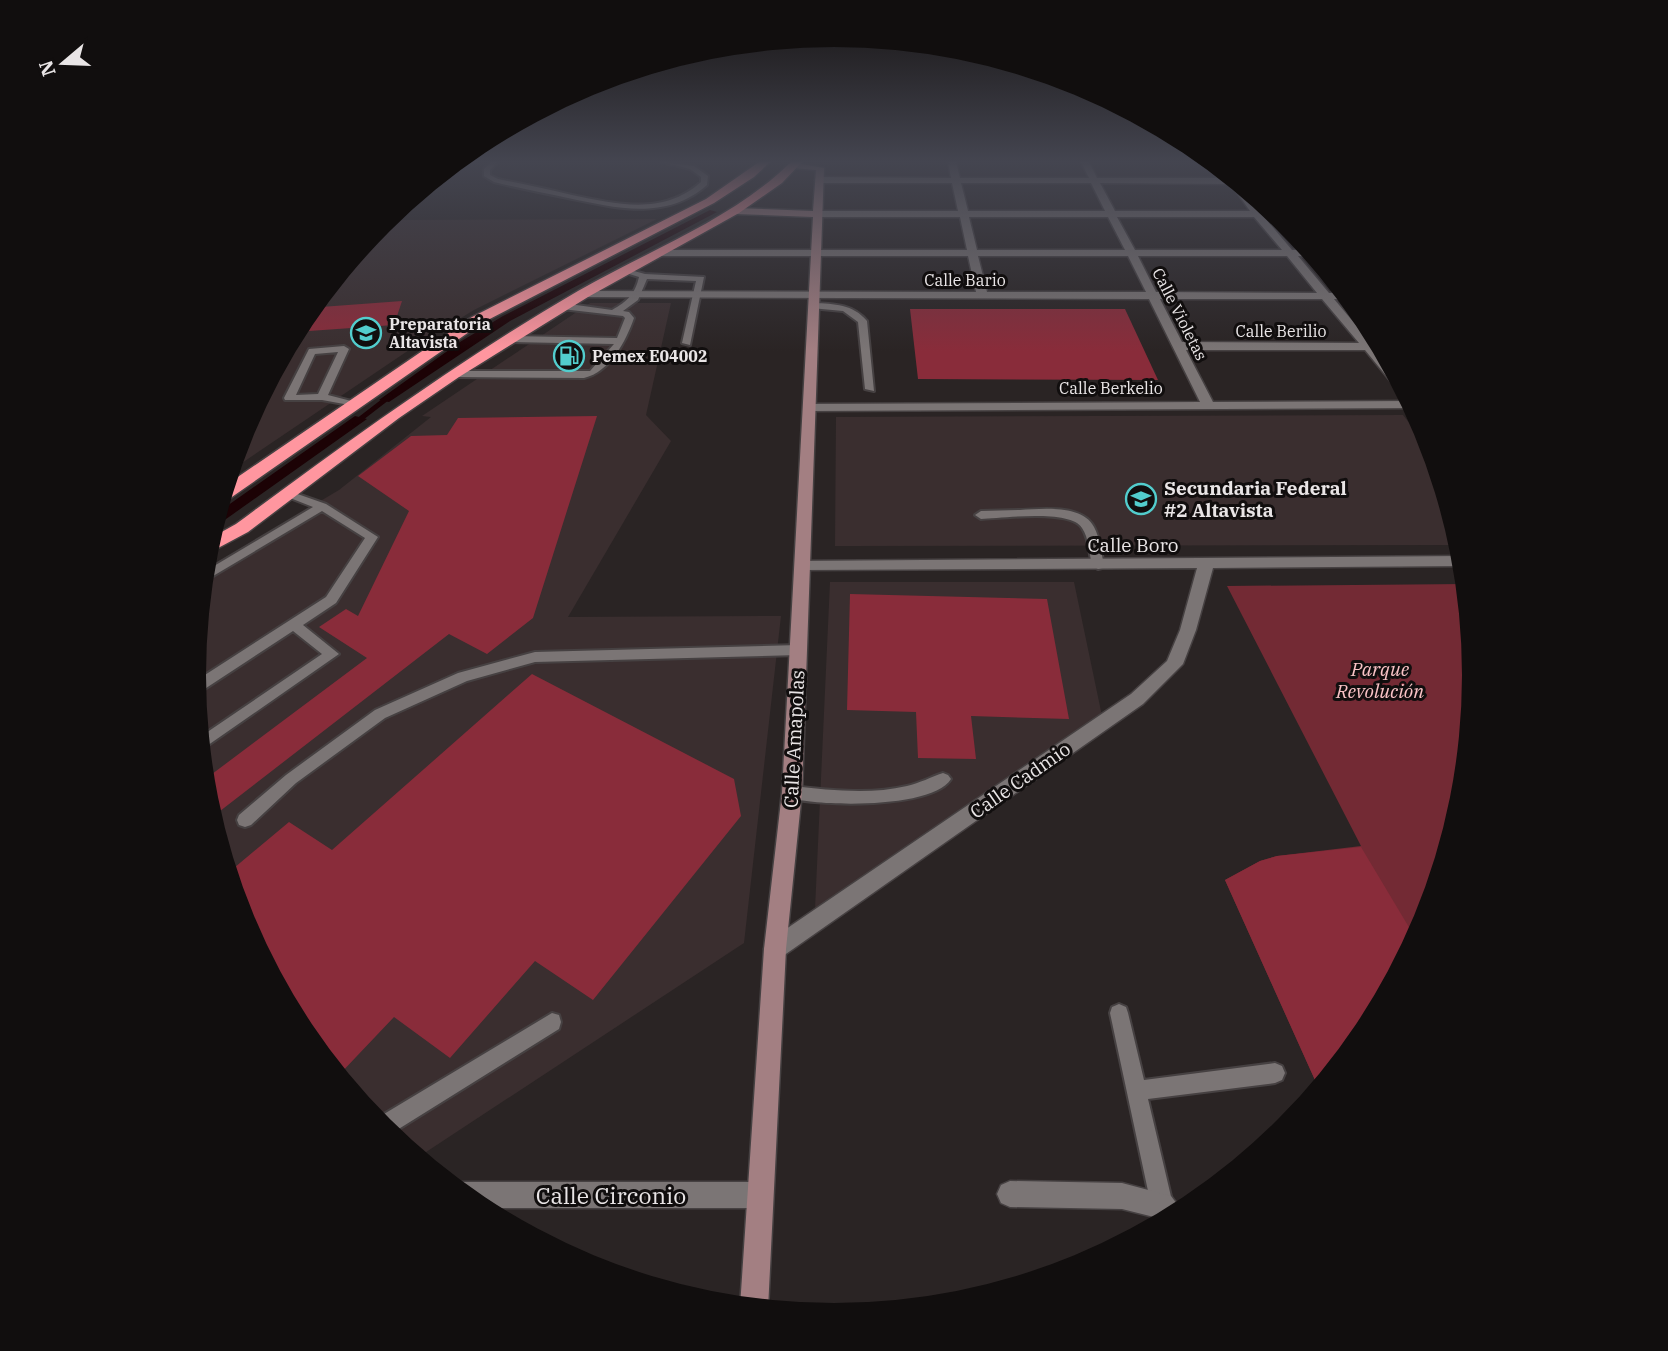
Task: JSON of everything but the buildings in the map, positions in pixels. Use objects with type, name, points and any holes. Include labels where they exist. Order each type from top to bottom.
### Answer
[{"type":"highway","points":[[235,487],[357,406],[477,320],[663,225]]},
{"type":"highway","points":[[221,539],[289,494],[388,413],[562,306],[710,225]]},
{"type":"highway","points":[[357,406],[388,413]]},
{"type":"street","name":"Calle Amapolas","points":[[755,1298],[775,949],[792,792],[817,225]]},
{"type":"street","points":[[967,225],[982,295]]},
{"type":"street","name":"Calle Violetas","points":[[1118,225],[1208,405]]},
{"type":"street","points":[[1266,225],[1375,356]]},
{"type":"street","points":[[659,253],[1299,253]]},
{"type":"street","name":"Calle Bario","points":[[583,294],[699,295],[815,301],[982,295],[1334,296]]},
{"type":"street","name":"Calle Berilio","points":[[1180,346],[1367,347]]},
{"type":"street","name":"Calle Berkelio","points":[[810,407],[1400,405]]},
{"type":"street","name":"Calle Boro","points":[[803,565],[1451,561]]},
{"type":"street","name":"Calle Cadmio","points":[[775,949],[1137,699],[1174,664],[1188,630],[1206,564]]},
{"type":"street","points":[[1010,1194],[1122,1196],[1164,1210]]},
{"type":"street","name":"Calle Circonio","points":[[481,1195],[760,1195]]},
{"type":"lane","points":[[626,270],[644,276],[701,279],[687,343]]},
{"type":"lane","points":[[615,312],[630,305],[640,295],[644,276]]},
{"type":"lane","points":[[815,301],[845,308],[857,314],[862,321],[870,389]]},
{"type":"lane","points":[[454,374],[593,373],[621,341],[630,318],[615,312],[562,306]]},
{"type":"lane","points":[[510,339],[621,341]]},
{"type":"lane","points":[[322,397],[344,349],[312,351],[289,398],[322,397],[357,406]]},
{"type":"lane","points":[[206,681],[331,600],[372,537],[322,506],[289,494]]},
{"type":"lane","points":[[215,571],[322,506]]},
{"type":"lane","points":[[981,515],[1077,516],[1088,526],[1098,565]]},
{"type":"lane","points":[[209,738],[332,654],[294,625]]},
{"type":"lane","points":[[245,820],[291,779],[380,714],[463,677],[535,657],[799,650]]},
{"type":"lane","points":[[792,792],[842,798],[878,798],[923,790],[943,779]]},
{"type":"lane","points":[[1119,1013],[1166,1208]]},
{"type":"lane","points":[[392,1121],[552,1022]]},
{"type":"lane","points":[[1136,1091],[1275,1073]]},
{"type":"shaded area","name":"Preparatoria Altavista","points":[[396,225],[645,225],[474,310],[415,346],[244,462],[271,398],[312,326],[362,261]]},
{"type":"shaded area","points":[[681,225],[692,225],[510,321],[389,402],[379,400],[460,342],[503,316]]},
{"type":"shaded area","points":[[590,303],[671,303],[646,415],[671,441],[568,617],[781,616],[744,943],[425,1152],[390,1120],[336,1058],[290,990],[271,953],[239,877],[227,838],[211,758],[206,676],[207,634],[216,563],[339,490],[431,417],[422,416]]},
{"type":"shaded area","name":"Secundaria Federal #2 Altavista","points":[[1403,415],[1429,474],[1448,545],[835,546],[836,417]]},
{"type":"shaded area","points":[[355,416],[367,419],[226,519],[230,504]]},
{"type":"shaded area","points":[[830,582],[1074,582],[1102,716],[815,909]]},
{"type":"green space","name":"Parque Revolución","points":[[1455,584],[1461,634],[1461,717],[1457,758],[1441,838],[1414,916],[1378,990],[1356,1025],[1315,1079],[1225,880],[1260,861],[1277,856],[1361,846],[1227,586]]},
{"type":"waterway","points":[[355,423],[390,396]]},
{"type":"place","name":"Preparatoria Altavista","points":[[366,333]]},
{"type":"place","name":"Pemex E04002","points":[[569,356]]},
{"type":"place","name":"Secundaria Federal #2 Altavista","points":[[1141,499]]}]
